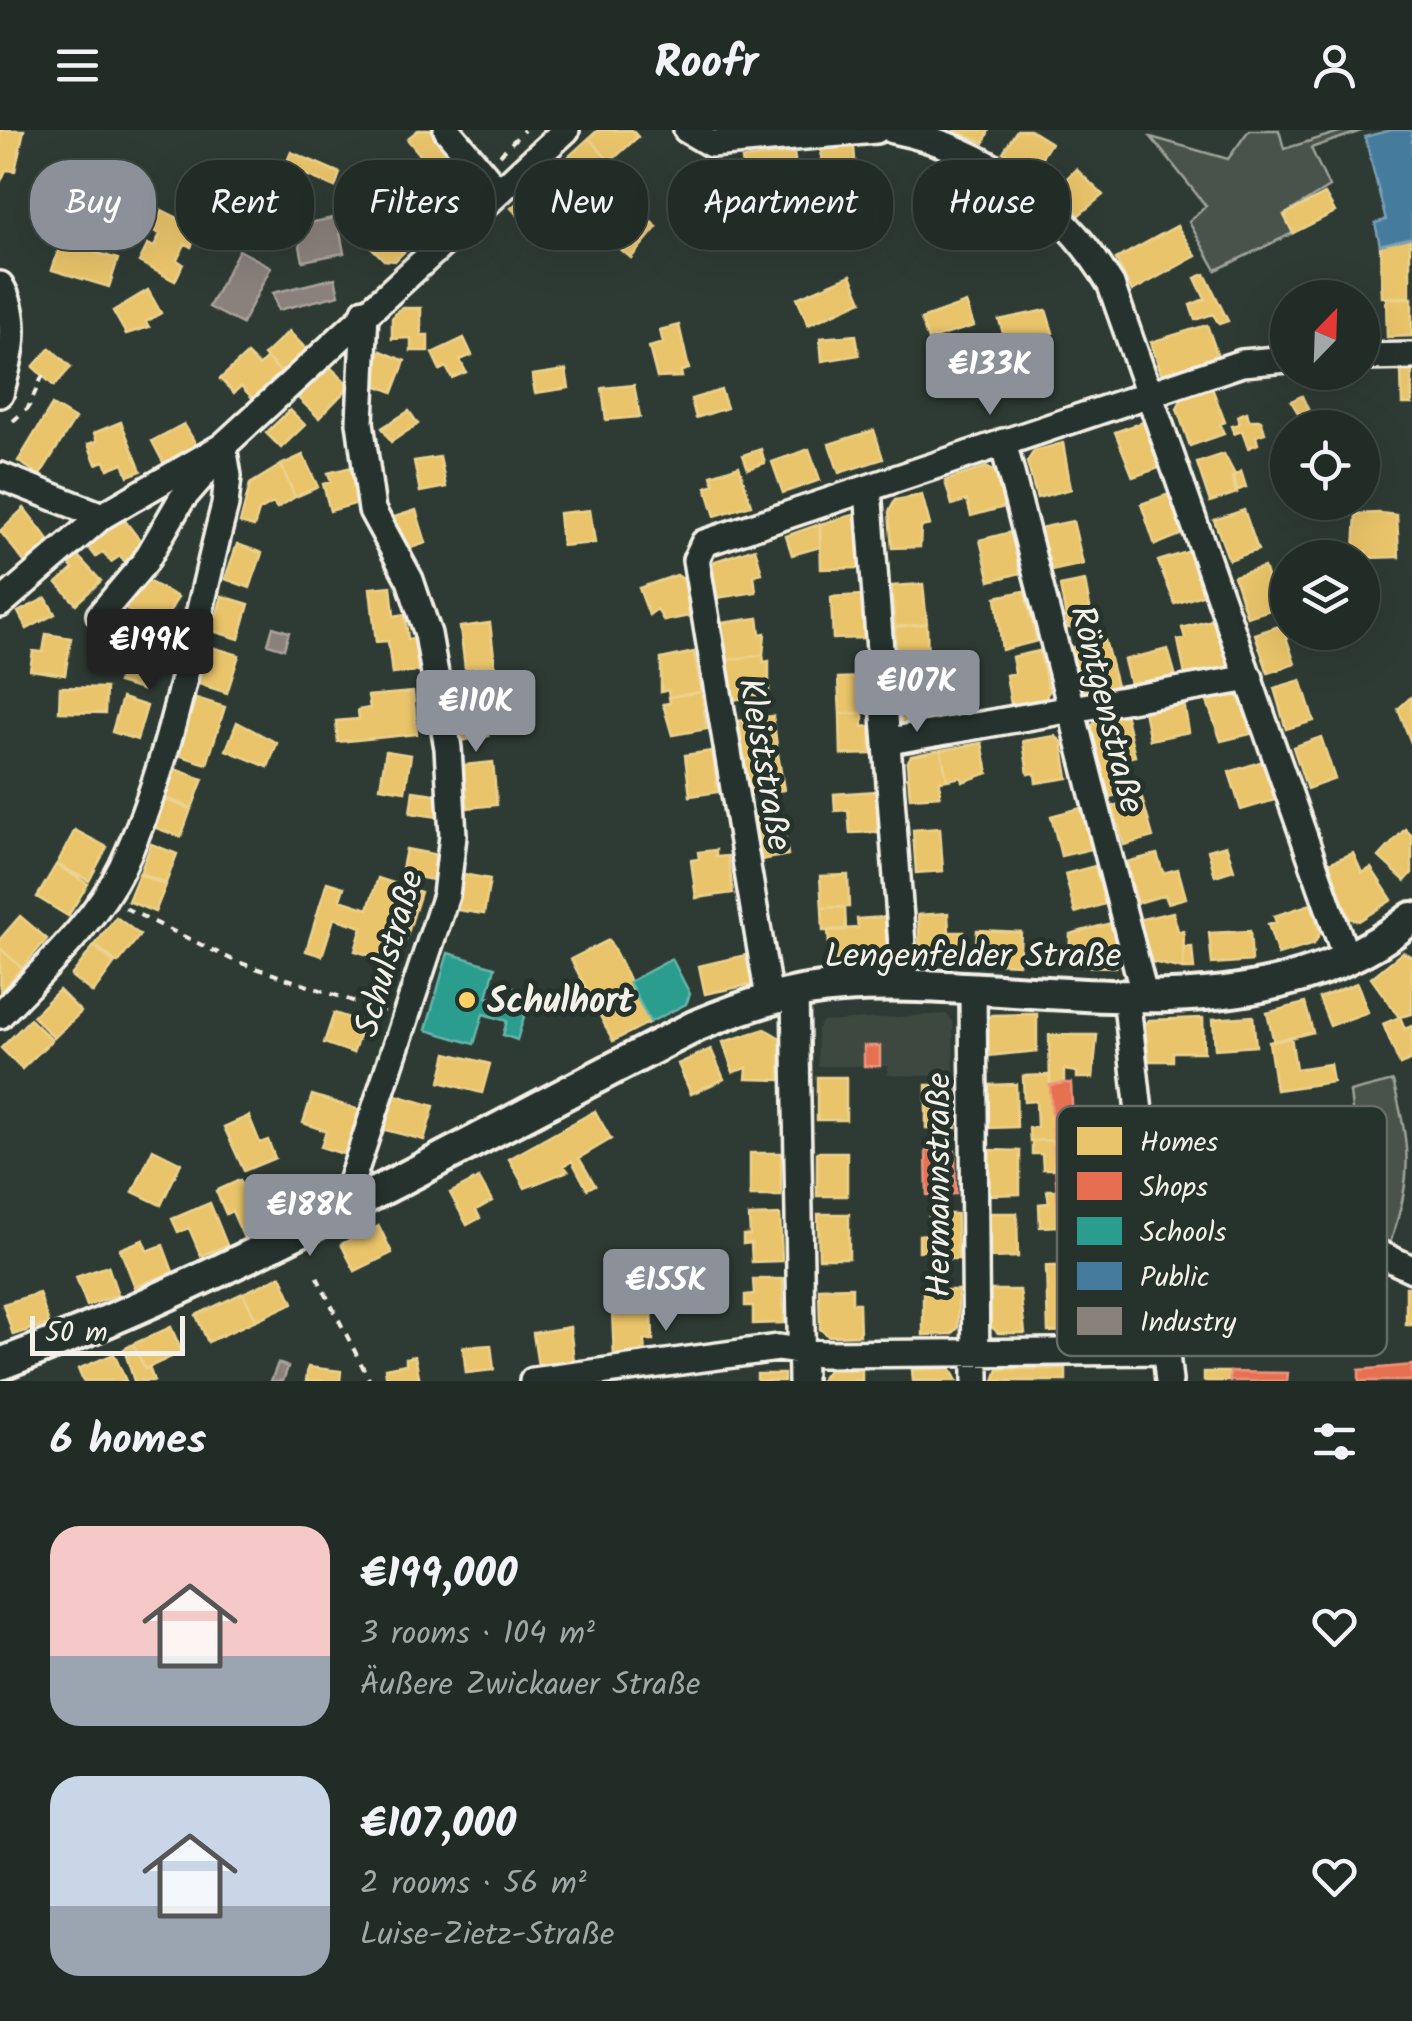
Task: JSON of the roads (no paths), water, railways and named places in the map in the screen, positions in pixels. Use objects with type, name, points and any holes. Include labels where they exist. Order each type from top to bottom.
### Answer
[{"type":"main road","name":"Lengenfelder Straße","points":[[0,1364],[90,1331],[356,1202],[696,1026],[782,996],[905,985],[1135,994],[1281,985],[1348,960],[1412,918]]},
{"type":"street","points":[[447,130],[472,160]]},
{"type":"street","points":[[495,177],[566,130]]},
{"type":"street","points":[[687,130],[711,144],[876,130]]},
{"type":"street","points":[[892,130],[954,147],[1024,184],[1092,252],[1111,285],[1348,960]]},
{"type":"street","points":[[100,614],[146,562],[181,500],[223,446],[365,312],[424,250]]},
{"type":"street","points":[[0,286],[7,296],[14,336],[0,394]]},
{"type":"street","name":"Schulstraße","points":[[356,1202],[351,1182],[408,1020],[446,895],[452,818],[448,748],[428,634],[410,580],[372,510],[360,422],[365,312]]},
{"type":"street","points":[[1380,357],[1412,356]]},
{"type":"street","points":[[905,985],[890,741],[868,489],[1242,364],[1270,362]]},
{"type":"street","name":"Röntgenstraße","points":[[1004,442],[1073,712],[1135,994],[1142,1106]]},
{"type":"street","points":[[0,604],[102,516],[223,446]]},
{"type":"street","points":[[0,1016],[59,953],[121,868],[149,796],[175,710],[224,504],[228,476],[223,446]]},
{"type":"street","points":[[0,476],[102,516]]},
{"type":"street","name":"Kleiststraße","points":[[802,1381],[782,996],[696,560],[704,543],[868,489]]},
{"type":"street","points":[[890,741],[1250,678]]},
{"type":"street","name":"Hermannstraße","points":[[973,988],[976,1381]]},
{"type":"street","points":[[1387,1257],[1412,1269]]},
{"type":"street","points":[[533,1381],[778,1348],[1057,1351]]},
{"type":"street","name":"Röntgenstraße","points":[[1167,1356],[1170,1381]]},
{"type":"place","name":"Schulhort","points":[[467,1000]]}]
